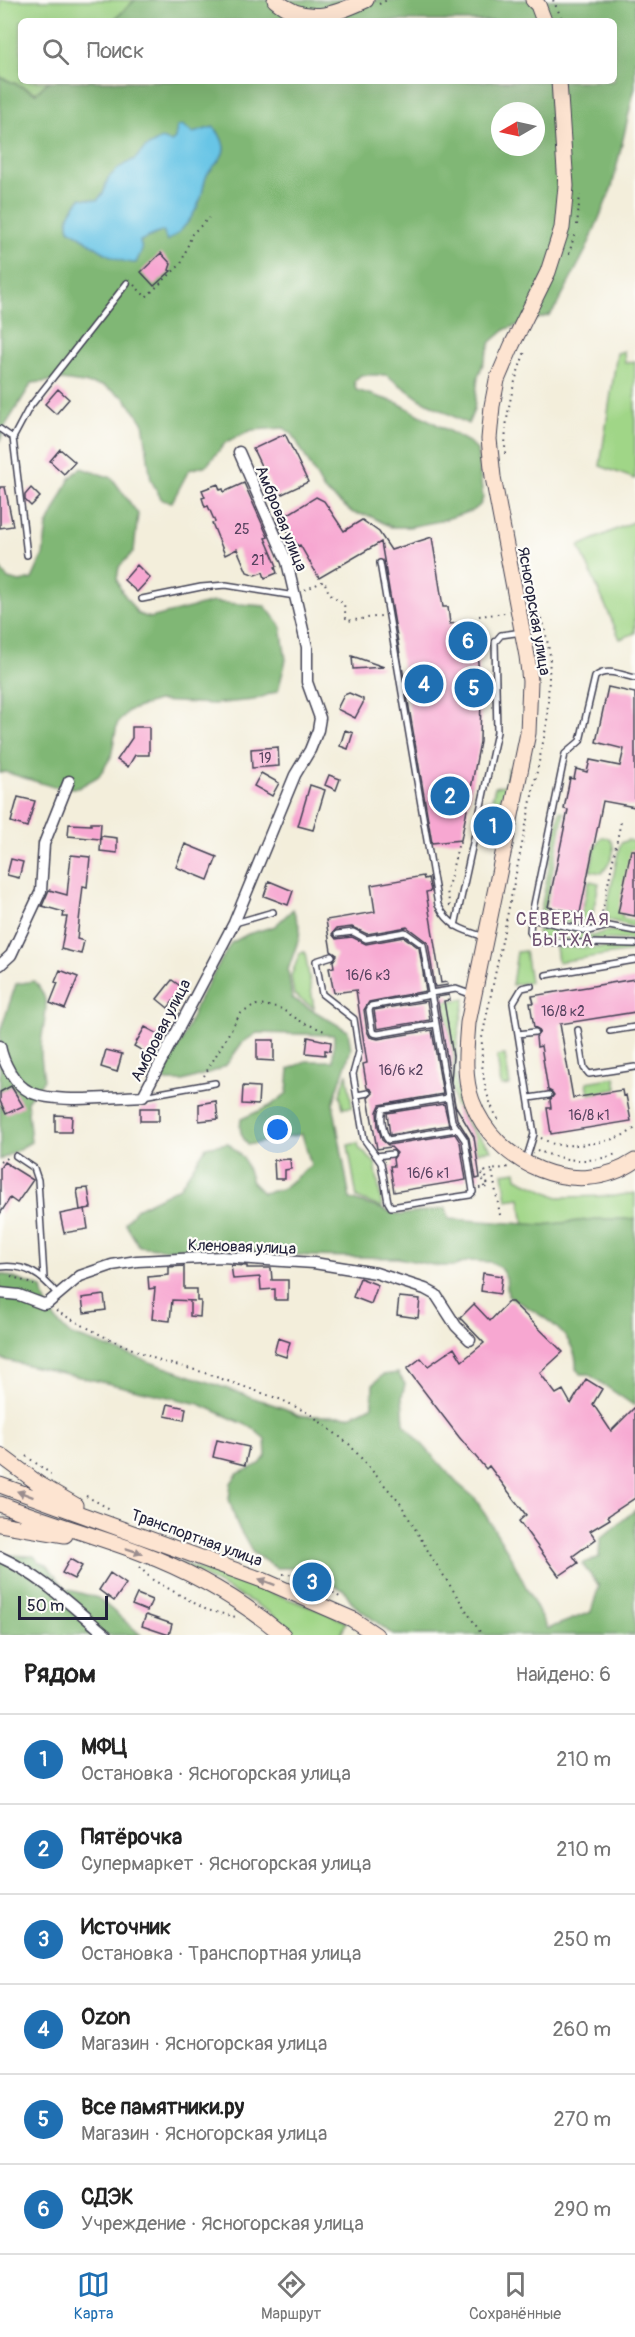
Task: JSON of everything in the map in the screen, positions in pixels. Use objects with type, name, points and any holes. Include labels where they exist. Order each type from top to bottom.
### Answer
[{"type":"street","points":[[275,0],[289,11],[306,16],[330,15],[366,0]]},
{"type":"street","points":[[533,0],[542,18]]},
{"type":"street","name":"Ясногорская улица","points":[[560,84],[566,186],[562,228],[548,272],[497,380],[492,406],[489,439],[493,477],[519,633],[530,681],[528,733],[468,1023],[465,1064],[471,1100],[485,1126],[521,1164],[560,1176],[583,1177],[606,1174],[635,1161]]},
{"type":"street","name":"Амбровая улица","points":[[0,1046],[8,1069],[28,1091],[61,1098],[142,1096],[234,923],[295,775],[310,750],[320,718],[307,682],[307,646],[287,562],[239,452]]},
{"type":"street","points":[[0,965],[10,955],[41,891],[44,844],[69,781]]},
{"type":"street","name":"Кленовая улица","points":[[43,1304],[54,1300],[80,1276],[112,1265],[137,1261],[222,1257],[314,1263],[376,1273],[425,1289],[436,1295],[456,1326],[470,1340]]},
{"type":"street","points":[[0,1293],[19,1295],[43,1304]]},
{"type":"street","points":[[0,1455],[39,1484],[103,1522]]},
{"type":"street","name":"Транспортная улица","points":[[0,1485],[265,1581],[352,1619],[376,1635]]},
{"type":"street","name":"Транспортная улица","points":[[0,1504],[140,1552],[184,1572],[243,1605],[283,1635]]},
{"type":"street","points":[[0,1524],[97,1539]]},
{"type":"street","points":[[0,1557],[13,1563],[56,1593],[106,1635]]},
{"type":"lane","points":[[27,555],[13,438],[29,408],[127,283]]},
{"type":"lane","points":[[0,429],[13,438]]},
{"type":"lane","points":[[380,563],[435,895],[447,920],[455,926],[486,938]]},
{"type":"lane","points":[[142,599],[201,587],[226,585],[295,596]]},
{"type":"lane","points":[[455,926],[497,732],[495,642],[501,635],[519,633]]},
{"type":"lane","points":[[635,678],[606,672],[595,677],[579,741],[565,754],[530,932],[537,942],[635,944]]},
{"type":"lane","points":[[234,923],[273,912]]},
{"type":"lane","points":[[531,919],[588,932],[609,926],[635,931]]},
{"type":"lane","points":[[332,956],[316,961],[320,990],[354,1019],[362,1052],[353,1070],[365,1142],[382,1168],[388,1202],[391,1207],[470,1195],[473,1189],[466,1143],[452,1121],[423,945],[408,934],[402,933],[366,939],[353,932],[337,934]]},
{"type":"lane","points":[[546,975],[635,960]]},
{"type":"lane","points":[[521,1164],[534,1135],[513,1000],[522,988],[531,986]]},
{"type":"lane","points":[[436,1024],[375,1034],[370,1020],[370,1006],[456,989],[474,995]]},
{"type":"lane","points":[[610,1031],[635,1027]]},
{"type":"lane","points":[[578,1030],[584,1068],[589,1074],[634,1067],[635,1075]]},
{"type":"lane","points":[[518,1034],[535,1032]]},
{"type":"lane","points":[[142,1096],[215,1083]]},
{"type":"lane","points":[[357,1095],[368,1093]]},
{"type":"lane","points":[[529,1098],[549,1095]]},
{"type":"lane","points":[[448,1098],[383,1109],[381,1115],[384,1135],[388,1140],[456,1129]]},
{"type":"lane","points":[[376,1156],[392,1154]]},
{"type":"lane","points":[[16,1156],[34,1168],[38,1180],[44,1278]]},
{"type":"lane","points":[[0,1267],[18,1266],[44,1278],[58,1295]]},
{"type":"path","points":[[553,0],[562,18]]},
{"type":"path","points":[[127,283],[133,284],[146,297],[181,264],[192,234],[209,218]]},
{"type":"path","points":[[295,596],[322,580],[329,593],[344,604],[348,621],[388,615]]},
{"type":"path","points":[[479,616],[511,612],[519,633]]},
{"type":"path","points":[[484,640],[486,660]]},
{"type":"path","points":[[599,928],[621,821]]},
{"type":"path","points":[[483,831],[494,834],[496,824]]},
{"type":"path","points":[[455,901],[452,912],[447,891],[459,842],[468,840]]},
{"type":"path","points":[[457,849],[465,851]]},
{"type":"path","points":[[198,1086],[240,1014],[256,1005],[278,1007],[302,1022],[327,1032]]},
{"type":"path","points":[[534,1135],[553,1144],[586,1144],[610,1141],[628,1134],[635,1128]]},
{"type":"path","points":[[486,1187],[482,1172],[521,1164]]},
{"type":"path","points":[[492,1170],[500,1215]]},
{"type":"path","points":[[9,1275],[34,1285]]},
{"type":"path","points":[[43,1304],[103,1336],[160,1361],[199,1371],[282,1400],[310,1414],[349,1444],[400,1503],[482,1635]]},
{"type":"path","points":[[22,1453],[56,1478]]},
{"type":"path","points":[[81,1493],[118,1513]]},
{"type":"path","points":[[138,1566],[153,1580],[207,1610],[237,1618]]},
{"type":"path","points":[[274,1574],[291,1574],[331,1590],[348,1604]]},
{"type":"green space","points":[[0,0],[135,0],[116,18],[18,18],[18,84],[46,84],[37,93],[0,77]]},
{"type":"green space","points":[[135,0],[635,0],[635,87],[612,187],[586,250],[550,315],[506,329],[491,342],[478,377],[474,410],[468,424],[420,399],[386,375],[361,375],[354,381],[356,390],[398,403],[469,442],[477,450],[483,498],[480,505],[474,510],[440,521],[409,527],[391,527],[370,516],[353,513],[324,490],[293,435],[284,428],[252,430],[226,442],[207,465],[189,470],[172,502],[162,500],[151,480],[143,422],[124,397],[104,386],[62,380],[32,383],[5,426],[0,442],[0,77],[36,93],[46,84],[617,84],[617,18],[116,18]]},
{"type":"green space","points":[[624,351],[625,363],[635,361],[635,479],[600,466],[617,353]]},
{"type":"green space","points":[[81,468],[112,478],[138,514],[134,551],[119,567],[117,580],[121,590],[138,614],[150,618],[213,602],[265,606],[281,626],[286,660],[278,691],[254,700],[213,704],[157,701],[128,711],[117,724],[111,757],[99,776],[78,788],[54,787],[5,772],[0,773],[0,568],[8,579],[20,582],[32,579],[43,555],[47,526],[70,478]]},
{"type":"green space","points":[[635,521],[635,633],[620,639],[579,546]]},
{"type":"green space","points":[[508,768],[510,769],[507,786],[497,806],[490,808],[495,787],[505,785]]},
{"type":"green space","points":[[560,811],[564,812],[544,914],[580,922],[589,881],[599,883],[591,922],[585,927],[544,919],[540,914]]},
{"type":"green space","points":[[602,837],[609,838],[612,843],[612,856],[602,873],[590,871],[596,845]]},
{"type":"green space","points":[[628,840],[635,842],[635,855],[622,918],[635,921],[635,927],[609,920],[606,913],[619,848],[621,843]]},
{"type":"green space","points":[[293,909],[300,928],[288,970],[292,998],[348,1031],[351,1049],[333,1103],[350,1199],[400,1215],[446,1208],[449,1219],[543,1225],[597,1219],[635,1219],[635,1406],[588,1374],[581,1374],[576,1369],[575,1356],[563,1334],[542,1316],[508,1296],[506,1277],[500,1268],[491,1262],[469,1261],[455,1266],[438,1266],[398,1258],[310,1256],[217,1248],[164,1249],[139,1246],[125,1223],[136,1209],[180,1187],[206,1147],[228,1143],[244,1159],[252,1182],[263,1193],[282,1189],[311,1165],[302,1134],[248,1145],[241,1133],[241,1119],[270,1106],[287,1093],[289,1069],[306,1061],[333,1061],[334,1035],[257,1033],[242,1043],[227,1064],[218,1070],[183,1081],[165,1081],[162,1069],[182,1041],[198,1001],[231,943],[248,934],[275,926]]},
{"type":"green space","points":[[544,927],[593,936],[609,931],[619,931],[635,935],[635,940],[539,937],[537,931]]},
{"type":"green space","points":[[556,947],[631,948],[632,951],[558,962]]},
{"type":"green space","points":[[525,951],[530,982],[512,985],[517,952]]},
{"type":"green space","points":[[305,952],[314,1008],[294,995],[291,976],[300,953]]},
{"type":"green space","points":[[34,981],[46,1004],[41,1051],[44,1080],[27,1101],[31,1142],[0,1160],[0,1032],[16,984]]},
{"type":"green space","points":[[465,999],[456,1049],[456,1082],[459,1099],[473,1129],[492,1150],[476,1152],[474,1137],[455,1105],[451,1082],[453,1056],[444,1001]]},
{"type":"green space","points":[[505,1055],[510,1085],[501,1086],[497,1056]]},
{"type":"green space","points":[[347,1073],[352,1107],[343,1108],[340,1095]]},
{"type":"green space","points":[[615,1077],[617,1089],[589,1094],[587,1082]]},
{"type":"green space","points":[[358,1143],[359,1148],[375,1163],[382,1208],[357,1198],[348,1145]]},
{"type":"green space","points":[[516,1171],[517,1178],[558,1197],[614,1196],[635,1193],[635,1219],[597,1219],[524,1225],[520,1198],[507,1200],[503,1173]]},
{"type":"green space","points":[[0,1273],[42,1288],[51,1314],[69,1334],[286,1409],[298,1416],[350,1416],[372,1406],[373,1384],[383,1375],[398,1373],[405,1384],[402,1396],[404,1424],[457,1483],[475,1498],[510,1555],[547,1629],[591,1612],[599,1586],[582,1564],[599,1557],[600,1539],[635,1510],[635,1635],[393,1635],[353,1604],[344,1590],[294,1568],[276,1568],[253,1553],[237,1525],[229,1499],[231,1483],[237,1474],[260,1464],[266,1456],[265,1439],[251,1427],[199,1404],[0,1359]]},
{"type":"green space","points":[[0,1555],[34,1556],[39,1562],[47,1565],[66,1589],[98,1598],[141,1635],[0,1635]]},
{"type":"green space","points":[[181,1563],[327,1613],[346,1622],[341,1635],[297,1635],[256,1604]]},
{"type":"water","points":[[182,125],[193,133],[213,127],[223,141],[224,151],[207,175],[195,211],[178,233],[167,241],[163,231],[140,241],[142,250],[136,263],[118,259],[101,251],[69,229],[69,216],[81,198],[97,200],[103,194],[108,178],[120,167],[135,159],[145,148],[161,139],[171,142],[175,139],[177,127]]},
{"type":"building","points":[[161,253],[171,264],[169,270],[171,271],[154,286],[141,272]]},
{"type":"building","points":[[58,389],[69,399],[56,414],[45,404]]},
{"type":"building","points":[[285,434],[308,482],[276,497],[253,449]]},
{"type":"building","points":[[60,449],[75,462],[64,474],[50,461]]},
{"type":"building","points":[[244,483],[268,537],[265,538],[277,566],[275,567],[277,573],[265,578],[263,572],[255,575],[247,572],[237,549],[225,555],[212,523],[215,522],[202,498],[205,497],[202,490],[218,484],[220,490],[223,489],[224,492]]},
{"type":"building","points":[[0,487],[5,487],[13,526],[0,528]]},
{"type":"building","points":[[31,488],[40,497],[31,506],[25,500],[25,495]]},
{"type":"building","points":[[316,497],[324,501],[344,531],[362,520],[379,532],[391,550],[432,537],[443,607],[448,607],[450,624],[474,621],[481,694],[480,742],[461,840],[432,843],[381,542],[319,578],[300,545],[298,546],[286,529],[282,531],[277,521]]},
{"type":"building","points":[[137,565],[150,578],[137,592],[124,580]]},
{"type":"building","points":[[352,656],[384,667],[353,669]]},
{"type":"building","points":[[608,687],[635,693],[635,807],[603,801],[580,913],[548,907],[568,810],[564,809],[570,778],[574,779],[576,769],[587,772],[590,760],[620,766],[624,749],[596,742]]},
{"type":"building","points":[[349,693],[363,699],[355,718],[337,709],[344,695]]},
{"type":"building","points":[[132,727],[149,727],[149,755],[135,755],[128,767],[117,760],[132,738]]},
{"type":"building","points":[[345,730],[353,733],[348,749],[340,746]]},
{"type":"building","points":[[278,747],[279,766],[252,768],[251,749]]},
{"type":"building","points":[[261,773],[279,783],[272,796],[254,786]]},
{"type":"building","points":[[329,775],[340,779],[336,790],[325,785]]},
{"type":"building","points":[[310,785],[325,790],[313,830],[298,826]]},
{"type":"building","points":[[18,797],[35,801],[27,827],[11,822]]},
{"type":"building","points":[[91,823],[101,823],[100,839],[68,836],[69,824],[91,825]]},
{"type":"building","points":[[101,836],[117,838],[117,853],[100,851]]},
{"type":"building","points":[[185,844],[217,857],[208,880],[176,867]]},
{"type":"building","points":[[631,850],[635,850],[635,916],[618,913]]},
{"type":"building","points":[[71,855],[90,857],[87,887],[83,886],[77,939],[84,941],[81,954],[61,949],[67,917],[63,917],[64,912],[42,906],[49,890],[67,895]]},
{"type":"building","points":[[11,859],[23,862],[19,878],[7,875]]},
{"type":"building","points":[[423,876],[424,879],[428,878],[431,891],[426,892],[441,983],[447,982],[448,985],[435,987],[428,943],[407,927],[367,934],[352,927],[336,929],[332,934],[336,939],[352,937],[366,944],[404,937],[419,948],[426,991],[369,1002],[364,1010],[367,1031],[370,1037],[378,1039],[432,1030],[443,1094],[380,1105],[377,1112],[378,1126],[382,1140],[388,1145],[455,1134],[460,1142],[466,1180],[394,1192],[390,1166],[394,1166],[393,1159],[397,1153],[391,1147],[377,1149],[368,1098],[373,1093],[367,1088],[363,1064],[367,1063],[356,990],[334,993],[329,968],[334,967],[333,961],[337,955],[331,951],[326,920],[375,912],[371,885]]},
{"type":"building","points":[[269,881],[293,891],[288,905],[264,896]]},
{"type":"building","points":[[60,970],[78,977],[65,1009],[50,1003],[58,983],[55,982]]},
{"type":"building","points":[[635,979],[635,1012],[560,1024],[573,1098],[622,1090],[623,1096],[626,1095],[631,1121],[551,1134],[547,1108],[551,1108],[550,1100],[554,1095],[548,1090],[541,1046],[537,1047],[536,1037],[540,1032],[534,1027],[530,1003],[534,1003],[532,996]]},
{"type":"building","points":[[172,980],[183,988],[168,1008],[157,999]]},
{"type":"building","points":[[449,995],[450,1000],[444,1001],[453,1056],[451,1082],[455,1105],[474,1137],[480,1178],[476,1179],[469,1138],[457,1119],[437,997]]},
{"type":"building","points":[[427,1001],[430,1020],[377,1029],[374,1010]]},
{"type":"building","points":[[145,1027],[160,1035],[148,1054],[134,1046]]},
{"type":"building","points":[[308,1037],[331,1042],[330,1051],[325,1050],[325,1055],[306,1053]]},
{"type":"building","points":[[257,1040],[274,1040],[274,1061],[257,1060]]},
{"type":"building","points":[[106,1050],[122,1054],[117,1072],[101,1067]]},
{"type":"building","points":[[11,1086],[23,1106],[6,1114],[0,1101],[0,1092]]},
{"type":"building","points":[[243,1086],[259,1087],[258,1105],[242,1104]]},
{"type":"building","points":[[216,1101],[218,1119],[199,1121],[199,1104]]},
{"type":"building","points":[[444,1104],[449,1125],[390,1135],[387,1113]]},
{"type":"building","points":[[140,1108],[159,1108],[159,1121],[140,1121]]},
{"type":"building","points":[[55,1115],[72,1116],[71,1132],[55,1132]]},
{"type":"building","points":[[290,1159],[291,1169],[285,1170],[285,1179],[275,1179],[274,1160]]},
{"type":"building","points":[[4,1162],[33,1180],[17,1203],[10,1198],[0,1214],[0,1168]]},
{"type":"building","points":[[88,1188],[91,1208],[80,1210],[77,1189]]},
{"type":"building","points":[[85,1209],[88,1229],[64,1233],[60,1214]]},
{"type":"building","points":[[231,1265],[271,1268],[272,1280],[288,1280],[288,1300],[275,1300],[275,1289],[261,1290],[260,1277],[233,1279]]},
{"type":"building","points":[[184,1266],[184,1289],[197,1289],[197,1301],[201,1301],[200,1317],[190,1316],[190,1301],[195,1301],[172,1300],[170,1321],[152,1319],[155,1288],[149,1289],[148,1277],[169,1275],[169,1267]]},
{"type":"building","points":[[483,1273],[502,1276],[500,1294],[481,1291]]},
{"type":"building","points":[[360,1278],[378,1285],[371,1304],[353,1297]]},
{"type":"building","points":[[104,1295],[106,1310],[84,1313],[82,1298]]},
{"type":"building","points":[[399,1297],[420,1299],[418,1318],[397,1315]]},
{"type":"building","points":[[508,1302],[512,1302],[563,1352],[540,1373],[556,1394],[563,1390],[571,1404],[586,1379],[602,1389],[593,1404],[611,1431],[635,1407],[635,1498],[608,1516],[610,1519],[590,1531],[596,1539],[573,1556],[578,1563],[559,1576],[519,1521],[526,1515],[489,1466],[486,1469],[459,1437],[407,1369],[421,1358],[428,1366],[454,1348],[462,1361],[484,1343],[460,1318],[474,1304],[490,1321]]},
{"type":"building","points":[[278,1338],[290,1342],[286,1357],[274,1353]]},
{"type":"building","points":[[168,1404],[186,1408],[184,1420],[165,1416]]},
{"type":"building","points":[[217,1440],[249,1447],[245,1465],[213,1457]]},
{"type":"building","points":[[70,1559],[82,1566],[74,1579],[62,1573]]},
{"type":"building","points":[[110,1573],[126,1584],[114,1601],[99,1590]]},
{"type":"building","points":[[137,1594],[152,1600],[147,1611],[132,1605]]},
{"type":"building","points":[[146,1615],[172,1624],[169,1635],[142,1626]]},
{"type":"place","name":"СДЭК","points":[[468,641]]},
{"type":"place","name":"Ozon","points":[[424,684]]},
{"type":"place","name":"Все памятники.ру","points":[[474,688]]},
{"type":"place","name":"Пятёрочка","points":[[450,796]]},
{"type":"place","name":"МФЦ","points":[[493,826]]},
{"type":"place","name":"Источник","points":[[312,1582]]},
{"type":"district","name":"СЕВЕРНАЯ БЫТХА","points":[[563,929]]}]
